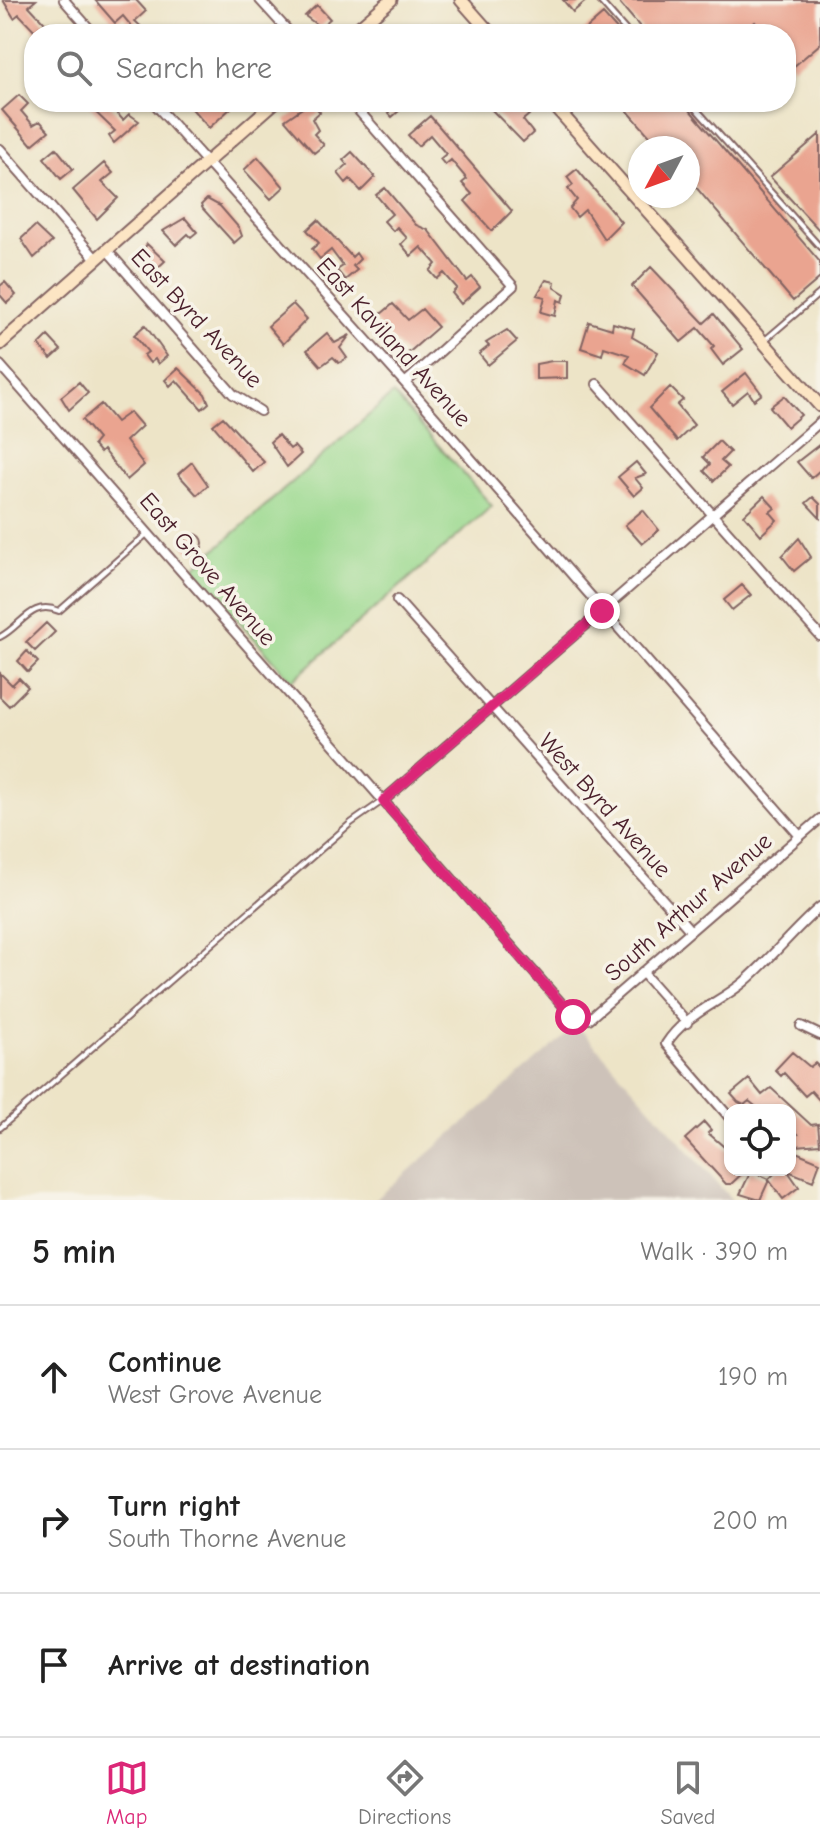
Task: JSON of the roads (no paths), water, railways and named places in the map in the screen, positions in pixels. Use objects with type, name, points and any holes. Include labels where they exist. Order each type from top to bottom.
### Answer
[{"type":"street","points":[[64,0],[85,24]]},
{"type":"street","points":[[260,0],[282,24]]},
{"type":"street","points":[[461,0],[482,24]]},
{"type":"street","points":[[361,24],[383,2]]},
{"type":"street","name":"East Kaviland Avenue","points":[[162,112],[405,383],[800,836]]},
{"type":"street","points":[[0,344],[264,112]]},
{"type":"street","points":[[360,112],[513,286],[405,383]]},
{"type":"street","points":[[560,112],[820,406]]},
{"type":"street","name":"East Byrd Avenue","points":[[0,149],[97,260]]},
{"type":"street","name":"East Byrd Avenue","points":[[107,250],[233,394],[260,411]]},
{"type":"street","name":"East Grove Avenue","points":[[0,365],[581,1022]]},
{"type":"street","points":[[597,384],[820,636]]},
{"type":"street","points":[[383,801],[820,422]]},
{"type":"street","points":[[397,600],[492,707]]},
{"type":"street","name":"West Byrd Avenue","points":[[492,707],[689,929]]},
{"type":"street","name":"South Arthur Avenue","points":[[581,1022],[820,819]]},
{"type":"street","points":[[724,1111],[666,1044],[687,1023],[747,979],[783,940],[820,907]]},
{"type":"street","points":[[642,972],[687,1023]]},
{"type":"street","points":[[801,1026],[820,1035]]},
{"type":"lane","points":[[599,0],[620,24]]},
{"type":"lane","points":[[699,112],[820,247]]},
{"type":"lane","points":[[763,342],[820,293]]},
{"type":"lane","points":[[0,637],[35,608],[47,606],[59,611],[150,532]]},
{"type":"lane","points":[[0,1128],[351,823],[383,801]]}]
